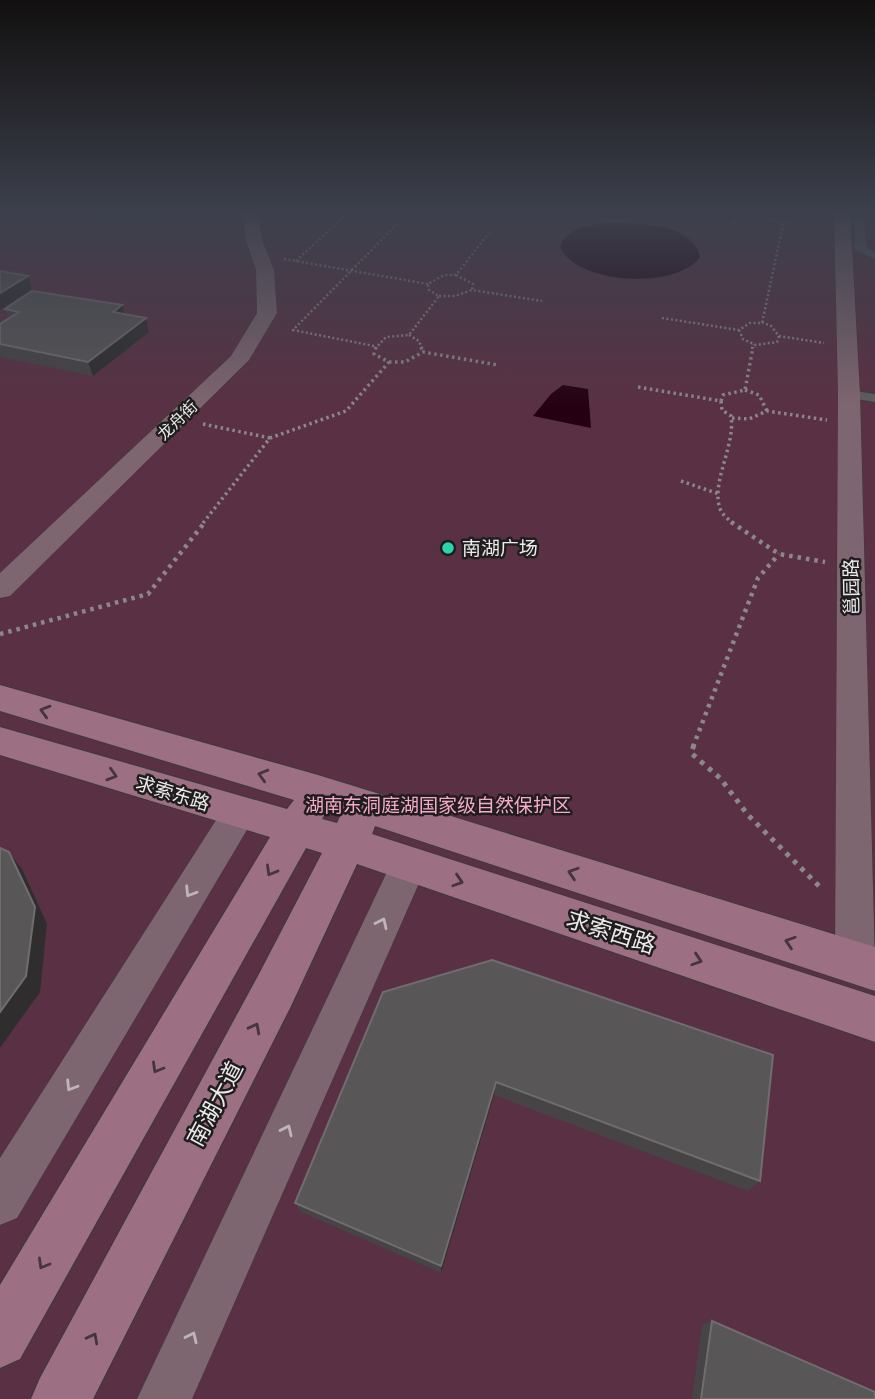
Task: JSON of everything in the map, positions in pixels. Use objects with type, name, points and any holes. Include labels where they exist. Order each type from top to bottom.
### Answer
[{"type":"main road","points":[[0,698],[307,810],[356,825],[862,951]]},
{"type":"main road","name":"求索东路","points":[[0,741],[239,813],[307,810]]},
{"type":"main road","points":[[0,1339],[307,810]]},
{"type":"main road","name":"求索西路","points":[[356,825],[409,865],[875,1019]]},
{"type":"main road","name":"南湖大道","points":[[61,1399],[275,990],[356,825]]},
{"type":"street","name":"龙舟街","points":[[0,589],[239,360],[267,313],[265,276]]},
{"type":"street","name":"邕园路","points":[[844,276],[847,346],[862,396],[849,423],[862,951]]},
{"type":"street","points":[[0,1201],[239,813]]},
{"type":"street","points":[[164,1399],[409,865]]},
{"type":"path","points":[[346,276],[293,330],[374,346]]},
{"type":"path","points":[[382,276],[428,284],[442,276]]},
{"type":"path","points":[[459,276],[474,284],[472,290]]},
{"type":"path","points":[[762,323],[772,276]]},
{"type":"path","points":[[428,284],[429,290],[439,296],[455,296],[472,290],[542,301]]},
{"type":"path","points":[[409,335],[439,296]]},
{"type":"path","points":[[662,318],[739,330],[750,323],[762,323],[771,326],[779,336],[847,346]]},
{"type":"path","points":[[739,330],[743,339],[753,344],[767,345],[777,342],[779,336]]},
{"type":"path","points":[[423,352],[419,341],[409,335],[395,334],[378,341],[374,346],[374,354],[388,362],[405,362],[423,352],[498,365]]},
{"type":"path","points":[[745,390],[753,344]]},
{"type":"path","points":[[178,418],[270,438],[346,411],[388,362]]},
{"type":"path","points":[[638,387],[721,401]]},
{"type":"path","points":[[767,411],[760,395],[745,390],[728,392],[721,401],[722,410],[732,418],[749,419],[767,411],[849,423]]},
{"type":"path","points":[[732,418],[732,438],[719,494],[721,512],[740,530],[779,554],[851,567]]},
{"type":"path","points":[[0,634],[148,594],[270,438]]},
{"type":"path","points":[[681,481],[719,494]]},
{"type":"path","points":[[779,554],[758,578],[691,753],[720,778],[862,951]]},
{"type":"green space","name":"湖南东洞庭湖国家级自然保护区","points":[[0,276],[875,276],[875,1399],[0,1399]]},
{"type":"shaded area","points":[[607,276],[661,276],[650,278]]},
{"type":"shaded area","points":[[563,385],[588,389],[591,428],[533,416],[551,394]]},
{"type":"building","points":[[0,276],[28,276],[0,293]]},
{"type":"building","points":[[32,291],[122,305],[113,312],[146,318],[88,362],[0,344],[0,324],[19,312],[5,309]]},
{"type":"building","points":[[0,848],[9,852],[35,907],[26,976],[0,1012]]},
{"type":"building","points":[[492,960],[773,1055],[760,1181],[496,1082],[441,1266],[295,1203],[383,992]]},
{"type":"building","points":[[712,1321],[875,1392],[875,1399],[701,1399]]},
{"type":"place","name":"南湖广场","points":[[448,548]]}]
